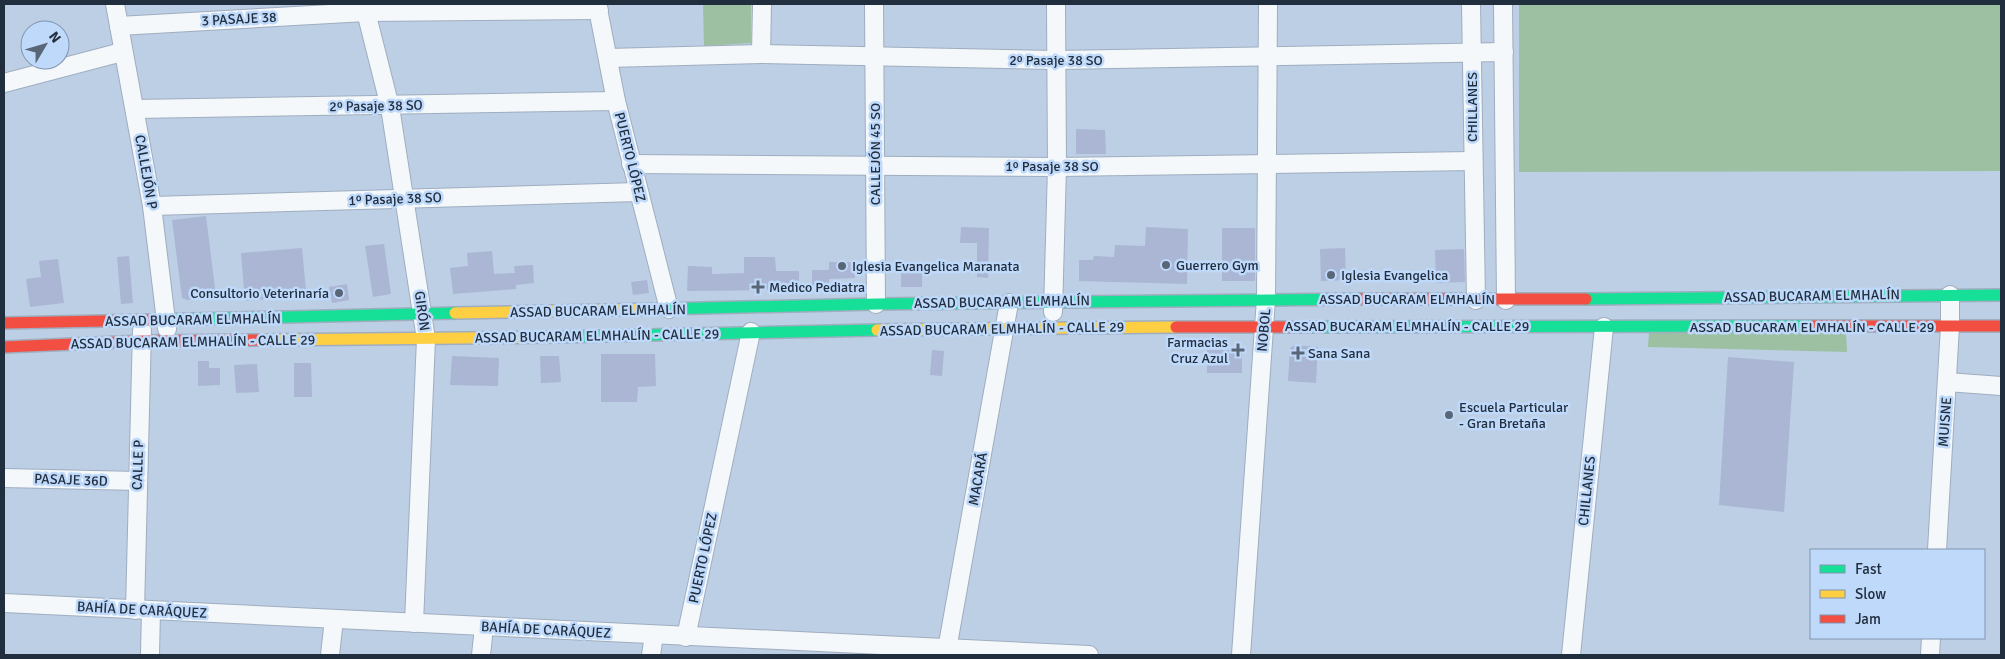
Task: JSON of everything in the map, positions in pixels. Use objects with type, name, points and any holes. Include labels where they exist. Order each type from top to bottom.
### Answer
[{"type":"main road","name":"ASSAD BUCARAM ELMHALÍN","points":[[4,323],[876,304],[1266,299],[1506,300],[2001,295]]},
{"type":"main road","name":"ASSAD BUCARAM ELMHALÍN - CALLE 29","points":[[4,347],[143,341],[426,339],[1052,327],[1264,325],[1604,328],[2001,326]]},
{"type":"street","name":"CALLEJÓN P","points":[[115,4],[122,52],[135,109],[152,206],[167,342]]},
{"type":"street","points":[[762,4],[762,54]]},
{"type":"street","name":"CALLEJÓN 45 SO","points":[[874,4],[876,304]]},
{"type":"street","points":[[1052,327],[1056,167],[1056,4]]},
{"type":"street","name":"NOBOL","points":[[1241,655],[1266,299],[1268,4]]},
{"type":"street","name":"CHILLANES","points":[[1471,4],[1476,300]]},
{"type":"street","points":[[1503,4],[1506,300]]},
{"type":"street","name":"3 PASAJE 38","points":[[119,26],[365,8],[598,7]]},
{"type":"street","name":"PUERTO LÓPEZ","points":[[598,7],[616,101],[669,310]]},
{"type":"street","name":"GIRÓN","points":[[365,8],[390,106],[406,199],[426,339],[414,624]]},
{"type":"street","points":[[4,83],[122,52]]},
{"type":"street","name":"2º Pasaje 38 SO","points":[[608,58],[762,54],[875,58],[1056,60],[1504,52]]},
{"type":"street","name":"2º Pasaje 38 SO","points":[[135,109],[616,101]]},
{"type":"street","name":"1º Pasaje 38 SO","points":[[631,164],[1056,167],[1473,161]]},
{"type":"street","name":"1º Pasaje 38 SO","points":[[152,206],[638,192]]},
{"type":"street","name":"MUISNE","points":[[1937,549],[1950,326],[1950,295]]},
{"type":"street","name":"MACARÁ","points":[[946,653],[1009,303]]},
{"type":"street","name":"CALLE P","points":[[142,321],[138,482],[143,610],[150,655]]},
{"type":"street","name":"CHILLANES","points":[[1571,655],[1604,328]]},
{"type":"street","name":"PUERTO LÓPEZ","points":[[686,637],[751,332]]},
{"type":"street","points":[[1947,382],[2001,386]]},
{"type":"street","name":"PASAJE 36D","points":[[4,478],[138,482]]},
{"type":"street","name":"BAHÍA DE CARÁQUEZ","points":[[4,603],[654,635],[686,637],[772,648],[1089,655]]},
{"type":"street","points":[[330,655],[334,619]]},
{"type":"street","points":[[481,655],[484,627]]},
{"type":"street","points":[[651,655],[654,635]]},
{"type":"street","points":[[1930,655],[1931,639]]},
{"type":"green space","points":[[703,4],[751,4],[751,43],[704,46]]},
{"type":"green space","points":[[1519,4],[2001,4],[2001,171],[1519,172]]},
{"type":"green space","points":[[1649,332],[1846,333],[1847,352],[1648,347]]},
{"type":"building","points":[[1076,129],[1105,130],[1106,154],[1076,154]]},
{"type":"building","points":[[206,216],[216,296],[187,300],[182,298],[172,220]]},
{"type":"building","points":[[961,227],[989,228],[988,278],[977,277],[977,243],[960,243]]},
{"type":"building","points":[[1146,227],[1188,229],[1187,284],[1079,281],[1079,260],[1093,260],[1094,256],[1114,257],[1115,245],[1145,246]]},
{"type":"building","points":[[1222,228],[1255,228],[1255,281],[1222,281]]},
{"type":"building","points":[[384,244],[391,294],[373,297],[365,246]]},
{"type":"building","points":[[302,248],[306,291],[265,294],[266,299],[245,301],[241,253]]},
{"type":"building","points":[[1345,248],[1346,280],[1321,281],[1320,249]]},
{"type":"building","points":[[1464,249],[1465,282],[1436,283],[1435,250]]},
{"type":"building","points":[[492,251],[494,274],[515,273],[514,266],[533,265],[534,283],[516,285],[516,289],[453,294],[450,268],[468,266],[467,253]]},
{"type":"building","points":[[129,256],[133,303],[121,304],[117,257]]},
{"type":"building","points":[[744,257],[775,257],[776,271],[799,271],[799,290],[687,291],[688,266],[712,267],[712,274],[744,273]]},
{"type":"building","points":[[58,259],[64,303],[30,307],[26,279],[41,277],[39,261]]},
{"type":"building","points":[[829,262],[855,262],[855,278],[829,279],[829,287],[812,287],[812,270],[829,270]]},
{"type":"building","points":[[901,266],[922,267],[922,287],[901,287]]},
{"type":"building","points":[[647,280],[649,293],[633,295],[631,282]]},
{"type":"building","name":"Consultorio Veterinaría","points":[[347,284],[349,300],[332,303],[329,287]]},
{"type":"building","points":[[1295,345],[1318,347],[1316,383],[1288,381],[1290,348]]},
{"type":"building","points":[[932,350],[944,351],[942,376],[930,375]]},
{"type":"building","points":[[1207,350],[1242,350],[1242,373],[1207,373]]},
{"type":"building","points":[[601,354],[655,354],[656,386],[638,387],[637,402],[601,402]]},
{"type":"building","points":[[452,356],[499,358],[498,386],[450,385]]},
{"type":"building","points":[[540,356],[559,356],[561,382],[541,383]]},
{"type":"building","points":[[1728,357],[1794,362],[1784,512],[1719,505]]},
{"type":"building","points":[[198,361],[209,361],[209,368],[220,368],[220,385],[198,386]]},
{"type":"building","points":[[294,363],[311,363],[312,397],[294,397]]},
{"type":"building","points":[[257,364],[259,392],[236,393],[234,365]]},
{"type":"traffic: fast","points":[[1586,299],[2001,295]]},
{"type":"traffic: fast","points":[[661,309],[876,304],[1360,299]]},
{"type":"traffic: fast","points":[[152,320],[455,313]]},
{"type":"traffic: fast","points":[[1309,327],[1812,326]]},
{"type":"traffic: fast","points":[[555,337],[877,330]]},
{"type":"traffic: slow","points":[[455,313],[661,309]]},
{"type":"traffic: slow","points":[[877,330],[1176,327]]},
{"type":"traffic: slow","points":[[264,340],[555,337]]},
{"type":"traffic: jam","points":[[1360,299],[1586,299]]},
{"type":"traffic: jam","points":[[4,323],[152,320]]},
{"type":"traffic: jam","points":[[1812,326],[2001,326]]},
{"type":"traffic: jam","points":[[1176,327],[1309,327]]},
{"type":"traffic: jam","points":[[4,347],[143,341],[264,340]]},
{"type":"place","name":"Guerrero Gym","points":[[1166,265]]},
{"type":"place","name":"Iglesia Evangelica Maranata","points":[[842,266]]},
{"type":"place","name":"Iglesia Evangelica","points":[[1331,275]]},
{"type":"place","name":"Medico Pediatra","points":[[758,287]]},
{"type":"place","name":"Consultorio Veterinaría","points":[[339,293]]},
{"type":"place","name":"Farmacias Cruz Azul","points":[[1238,350]]},
{"type":"place","name":"Sana Sana","points":[[1298,353]]},
{"type":"place","name":"Escuela Particular - Gran Bretaña","points":[[1449,415]]}]
